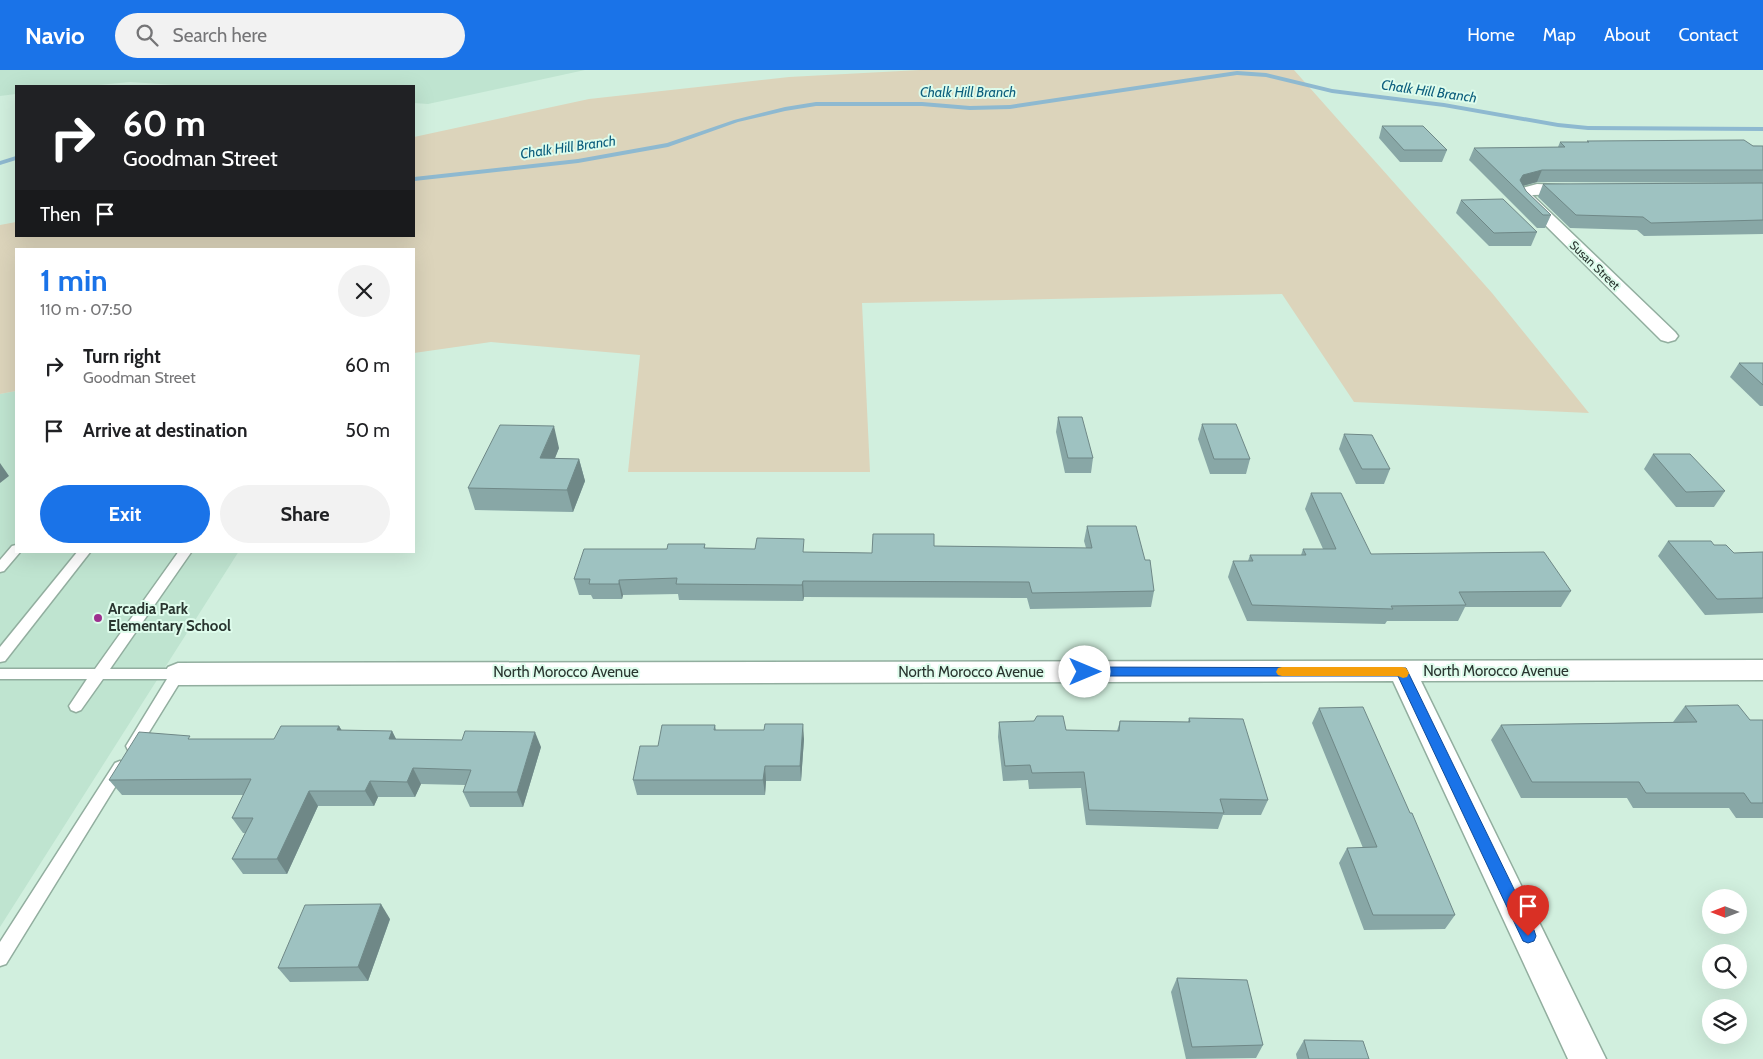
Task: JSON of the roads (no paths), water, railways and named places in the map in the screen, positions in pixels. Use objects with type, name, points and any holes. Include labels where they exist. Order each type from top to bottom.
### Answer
[{"type":"street","name":"Susan Street","points":[[1596,189],[1537,189],[1524,192],[1528,200],[1668,336]]},
{"type":"street","name":"North Morocco Avenue","points":[[178,674],[1763,670]]},
{"type":"street","points":[[1402,671],[1587,1059]]},
{"type":"lane","points":[[0,568],[15,550]]},
{"type":"lane","points":[[0,657],[84,553]]},
{"type":"lane","points":[[76,706],[185,553]]},
{"type":"lane","points":[[0,674],[178,674]]},
{"type":"lane","points":[[0,958],[178,674]]},
{"type":"waterway","name":"Chalk Hill Branch","points":[[415,179],[578,161],[668,145],[736,121],[785,109],[816,104],[922,104],[970,108],[1010,107],[1237,73],[1266,75],[1332,91],[1444,105],[1558,125],[1588,128],[1763,129]]},
{"type":"waterway","name":"Chalk Hill Branch","points":[[0,163],[15,158]]},
{"type":"place","name":"Arcadia Park Elementary School","points":[[98,618]]}]
